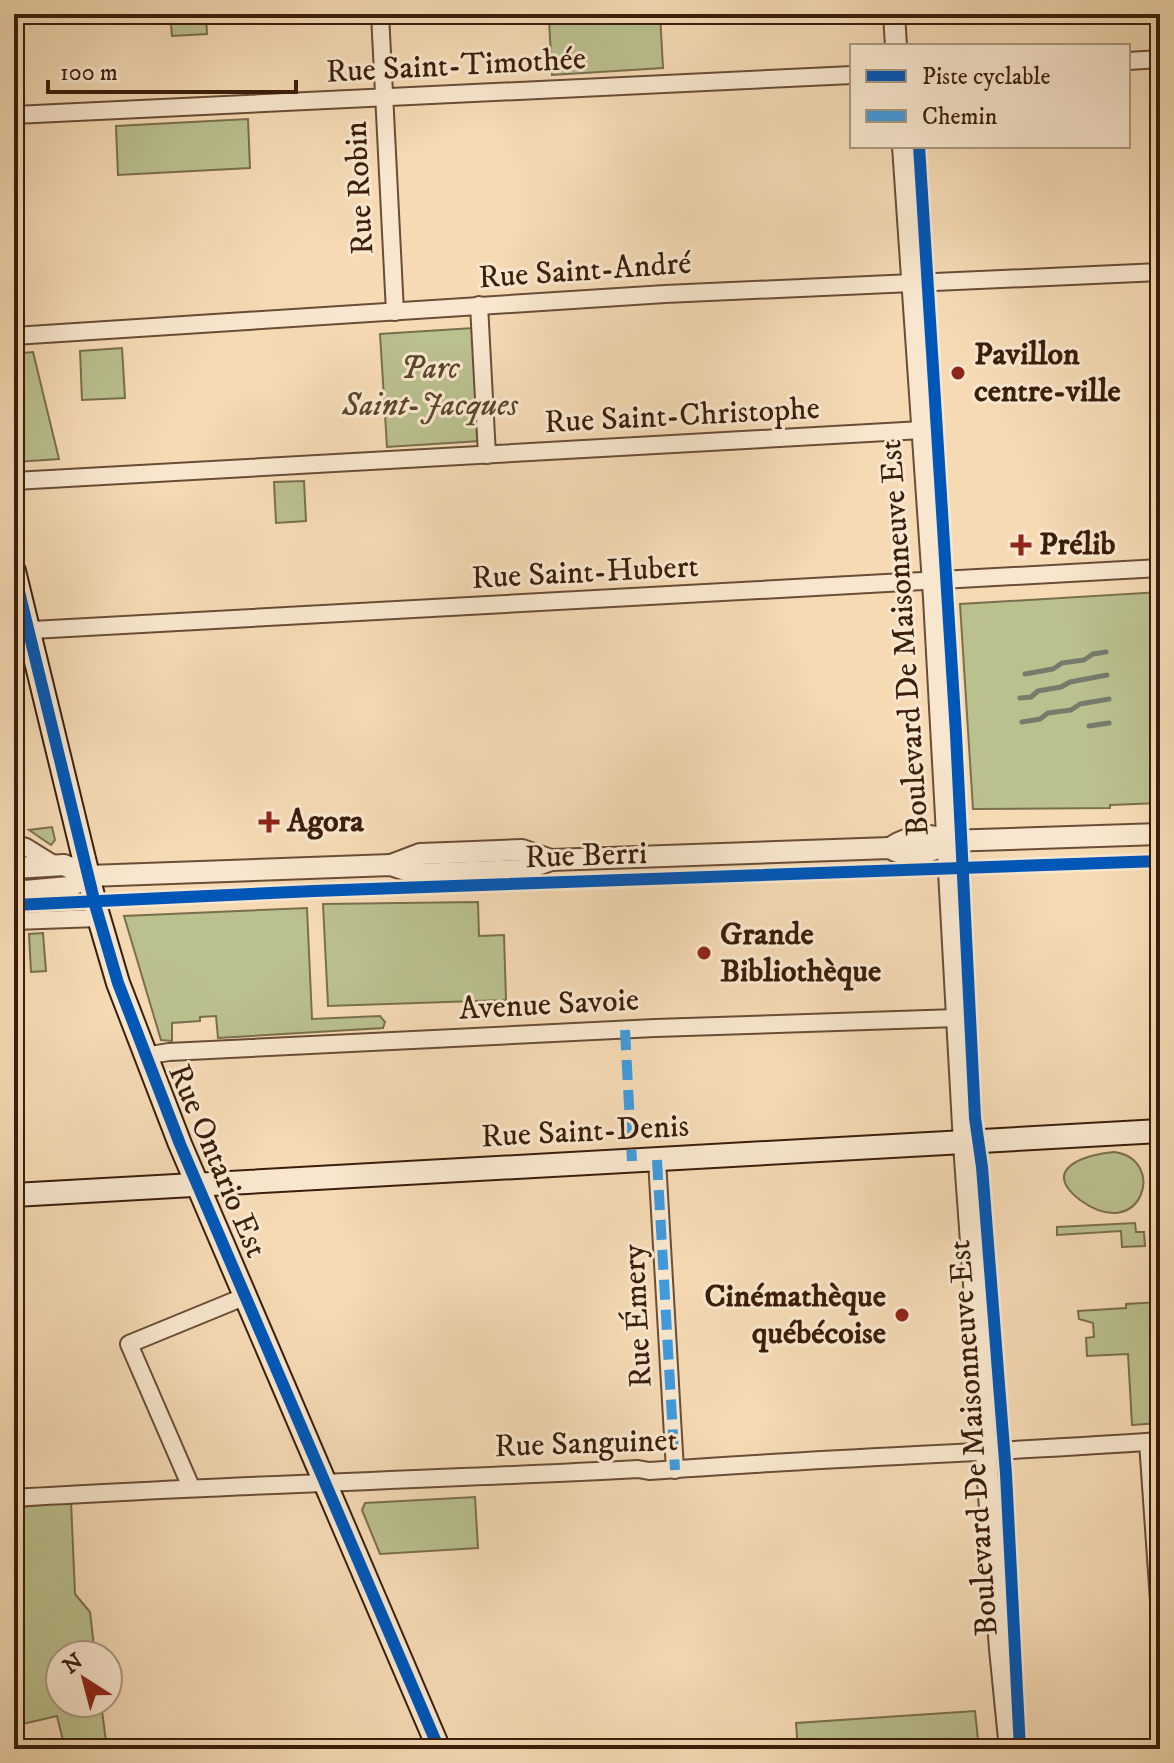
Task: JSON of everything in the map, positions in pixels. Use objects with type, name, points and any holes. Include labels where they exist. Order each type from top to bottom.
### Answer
[{"type":"main road","name":"Rue Ontario Est","points":[[14,571],[21,631],[98,918],[144,1056],[439,1749]]},
{"type":"main road","name":"Rue Saint-Denis","points":[[14,1195],[1160,1131]]},
{"type":"street","name":"Rue Robin","points":[[380,14],[395,312]]},
{"type":"street","points":[[894,14],[896,44]]},
{"type":"street","points":[[1130,61],[1160,59]]},
{"type":"street","name":"Rue Saint-Timothée","points":[[14,115],[850,75]]},
{"type":"street","name":"Boulevard De Maisonneuve Est","points":[[903,148],[933,581],[964,1144],[1010,1749]]},
{"type":"street","name":"Rue Saint-André","points":[[14,336],[681,293],[1160,272]]},
{"type":"street","points":[[479,305],[487,455]]},
{"type":"street","name":"Rue Saint-Christophe","points":[[14,481],[922,430]]},
{"type":"street","name":"Rue Saint-Hubert","points":[[21,631],[1160,568]]},
{"type":"street","name":"Rue Berri","points":[[14,868],[64,865],[89,876],[391,865],[420,854],[522,850],[551,860],[890,848],[902,854],[934,851],[947,841],[1160,834]]},
{"type":"street","name":"Rue Berri","points":[[14,843],[55,865]]},
{"type":"street","name":"Rue Berri","points":[[14,892],[69,887],[89,876]]},
{"type":"street","points":[[14,921],[98,918]]},
{"type":"street","name":"Avenue Savoie","points":[[144,1056],[169,1052],[405,1040],[957,1018]]},
{"type":"street","name":"Rue Émery","points":[[657,1160],[675,1470]]},
{"type":"street","points":[[191,1487],[129,1344],[246,1296]]},
{"type":"street","points":[[1154,1441],[1160,1615]]},
{"type":"street","name":"Rue Sanguinet","points":[[14,1498],[191,1487],[675,1470],[840,1457],[988,1452],[1154,1441]]},
{"type":"green space","points":[[170,14],[206,14],[207,34],[172,36]]},
{"type":"green space","points":[[660,14],[663,68],[552,75],[549,20]]},
{"type":"green space","points":[[248,119],[250,168],[118,175],[116,126]]},
{"type":"green space","name":"Parc Saint-Jacques","points":[[473,328],[480,441],[387,447],[380,334]]},
{"type":"green space","points":[[122,348],[125,398],[82,400],[80,351]]},
{"type":"green space","points":[[33,352],[59,459],[16,462],[14,354]]},
{"type":"green space","points":[[304,481],[306,521],[276,523],[274,482]]},
{"type":"green space","points":[[1160,592],[1160,803],[1110,805],[1110,808],[973,809],[960,604]]},
{"type":"green space","points":[[52,827],[55,840],[51,845],[29,830]]},
{"type":"green space","points":[[478,902],[479,936],[504,935],[506,1000],[328,1006],[323,904]]},
{"type":"green space","points":[[307,908],[312,1019],[380,1016],[385,1022],[383,1028],[218,1038],[216,1016],[200,1017],[200,1021],[172,1023],[172,1041],[161,1040],[124,916]]},
{"type":"green space","points":[[43,933],[46,971],[31,972],[29,934]]},
{"type":"green space","points":[[1114,1152],[1131,1158],[1140,1169],[1143,1182],[1140,1196],[1132,1206],[1119,1212],[1101,1211],[1080,1200],[1069,1189],[1064,1180],[1065,1172],[1080,1160]]},
{"type":"green space","points":[[1135,1223],[1136,1232],[1144,1232],[1145,1246],[1122,1247],[1121,1231],[1057,1235],[1057,1227]]},
{"type":"green space","points":[[1160,1302],[1160,1423],[1132,1425],[1128,1354],[1087,1356],[1086,1338],[1094,1337],[1093,1323],[1079,1319],[1078,1311]]},
{"type":"green space","points":[[475,1497],[478,1548],[380,1554],[362,1510],[365,1503]]},
{"type":"green space","points":[[71,1501],[75,1594],[90,1612],[93,1639],[44,1639],[44,1719],[14,1726],[14,1508]]},
{"type":"green space","points":[[975,1711],[979,1749],[798,1749],[796,1723]]},
{"type":"green space","points":[[58,1719],[103,1719],[107,1749],[65,1749]]},
{"type":"waterway","points":[[1025,674],[1053,669],[1062,663],[1084,660],[1093,654],[1106,652]]},
{"type":"waterway","points":[[1020,698],[1031,697],[1038,691],[1070,682],[1107,675]]},
{"type":"waterway","points":[[1022,722],[1040,719],[1048,713],[1071,710],[1080,704],[1109,699]]},
{"type":"waterway","points":[[1089,726],[1109,723]]},
{"type":"marked path","points":[[625,1030],[632,1161]]},
{"type":"marked path","points":[[657,1160],[675,1470]]},
{"type":"cycle path","points":[[919,148],[956,734],[975,1118],[982,1167],[1006,1474],[1020,1749]]},
{"type":"cycle path","points":[[14,571],[96,908],[118,983],[180,1144],[439,1749]]},
{"type":"cycle path","points":[[14,905],[314,891],[1160,861]]},
{"type":"place","name":"Pavillon centre-ville","points":[[958,373]]},
{"type":"place","name":"Prélib","points":[[1021,545]]},
{"type":"place","name":"Agora","points":[[269,822]]},
{"type":"place","name":"Grande Bibliothèque","points":[[704,953]]},
{"type":"place","name":"Cinémathèque québécoise","points":[[902,1315]]}]
